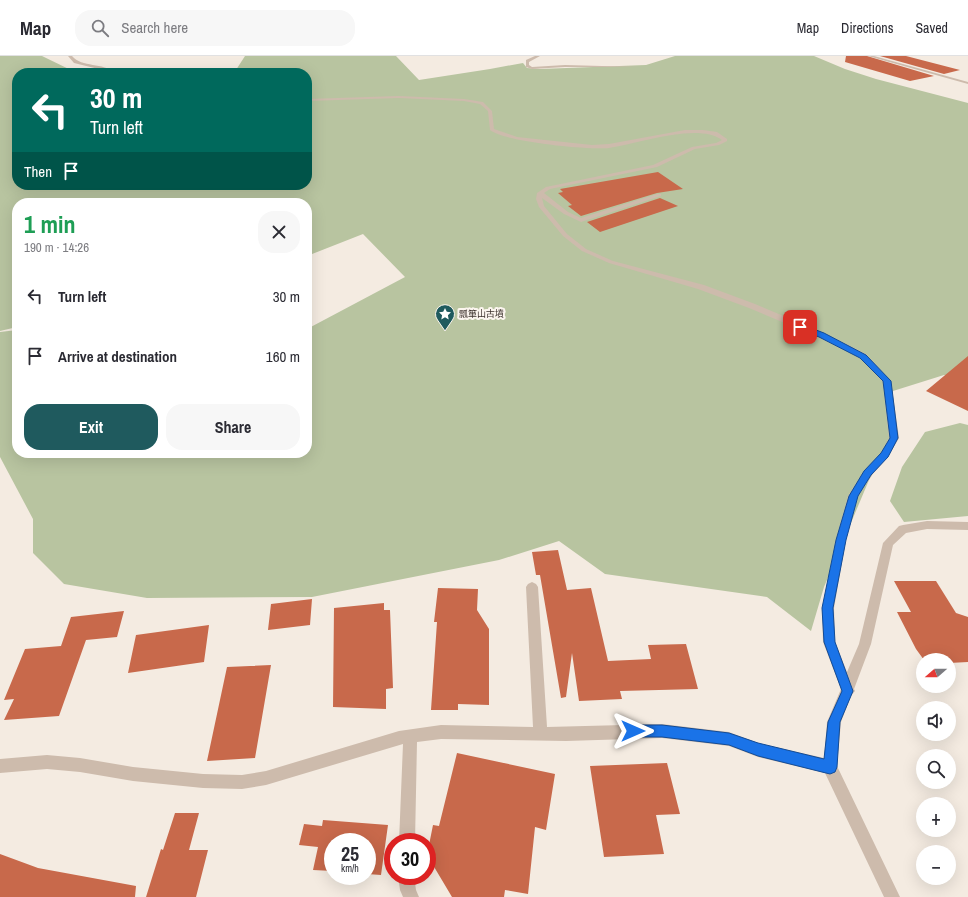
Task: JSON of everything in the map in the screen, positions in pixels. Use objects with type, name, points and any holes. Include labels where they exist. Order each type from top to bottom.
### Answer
[{"type":"street","points":[[70,56],[75,62],[100,68]]},
{"type":"street","points":[[538,56],[527,61],[527,66],[532,68],[565,66],[637,67]]},
{"type":"street","points":[[870,56],[968,82]]},
{"type":"street","points":[[312,100],[399,98],[464,100],[481,103],[490,111],[492,130],[499,133],[514,137],[597,147],[614,146],[651,137],[698,131],[714,133],[725,140],[717,144],[694,148],[655,166],[556,185],[540,193],[539,199],[541,206],[565,235],[584,250],[618,264],[701,287],[752,306],[821,335],[863,356],[887,381],[894,438],[885,455],[868,473],[853,496],[841,540],[828,608],[829,642],[848,691]]},
{"type":"street","points":[[540,193],[566,213],[581,220],[658,195]]},
{"type":"street","points":[[892,897],[830,767],[834,722],[848,691],[865,644],[888,543],[903,529],[927,525],[968,526]]},
{"type":"street","points":[[532,587],[540,733]]},
{"type":"street","points":[[0,766],[54,763],[80,765],[133,774],[203,781],[242,782],[266,778],[308,764],[399,738],[441,732],[669,732],[729,739],[758,750],[830,767]]},
{"type":"street","points":[[407,833],[410,737]]},
{"type":"street","points":[[407,885],[411,897]]},
{"type":"green space","points":[[0,56],[42,56],[67,68],[12,68],[12,190],[312,190],[312,68],[237,68],[245,56],[396,56],[419,80],[523,63],[527,68],[540,69],[646,65],[675,56],[814,56],[845,69],[876,79],[968,103],[968,384],[944,375],[893,391],[890,445],[869,480],[824,587],[811,631],[767,597],[605,574],[559,541],[499,560],[312,597],[147,598],[64,584],[33,553],[33,519],[0,457],[0,332],[12,331],[12,458],[312,458],[312,326],[405,277],[363,234],[312,254],[312,198],[12,198],[12,328],[0,331]]},
{"type":"green space","points":[[960,423],[968,425],[968,516],[904,522],[890,501],[902,467],[925,432]]},
{"type":"building","points":[[846,56],[867,56],[934,76],[910,81],[845,62]]},
{"type":"building","points":[[880,56],[906,56],[960,70],[944,74]]},
{"type":"building","points":[[658,172],[683,189],[657,193],[581,216],[568,206],[572,205],[558,193],[563,192],[560,189]]},
{"type":"building","points":[[660,198],[678,206],[600,232],[587,222]]},
{"type":"building","points":[[968,356],[968,411],[926,391]]},
{"type":"building","points":[[558,550],[567,590],[591,588],[608,661],[651,659],[648,645],[686,644],[698,689],[620,691],[622,699],[579,701],[572,653],[566,697],[561,698],[540,575],[536,575],[532,552]]},
{"type":"building","points":[[894,581],[936,581],[956,613],[968,617],[968,662],[956,663],[956,653],[919,653],[897,612],[911,612]]},
{"type":"building","points":[[438,588],[478,589],[477,610],[489,629],[489,705],[458,704],[458,710],[431,710],[437,622],[434,622]]},
{"type":"building","points":[[312,599],[310,625],[268,630],[271,604]]},
{"type":"building","points":[[384,603],[384,610],[390,610],[393,688],[386,689],[386,709],[333,707],[334,608]]},
{"type":"building","points":[[124,611],[117,637],[86,640],[59,716],[4,720],[14,699],[4,700],[25,649],[61,646],[71,617]]},
{"type":"building","points":[[209,625],[204,662],[128,673],[136,635]]},
{"type":"building","points":[[271,665],[255,758],[207,761],[227,667]]},
{"type":"building","points":[[457,753],[555,774],[546,830],[535,827],[528,894],[505,890],[504,897],[452,897],[436,870],[436,833],[431,833],[433,825],[439,826]]},
{"type":"building","points":[[667,763],[680,814],[656,815],[664,854],[604,857],[590,766]]},
{"type":"building","points":[[175,813],[199,813],[189,850],[208,850],[196,897],[146,897],[161,849],[163,850]]},
{"type":"building","points":[[323,820],[388,825],[387,833],[384,833],[384,854],[381,875],[376,875],[376,833],[324,833],[324,871],[313,870],[318,847],[299,845],[304,824],[322,826]]},
{"type":"building","points":[[0,854],[38,868],[136,886],[135,897],[0,897]]},
{"type":"place","name":"瓢箪山古墳","points":[[445,331]]},
{"type":"route","points":[[633,731],[662,731],[729,739],[758,750],[830,767],[834,722],[848,691],[829,642],[828,608],[841,540],[853,496],[868,473],[885,455],[894,438],[887,381],[863,356],[821,335],[800,327]]}]
